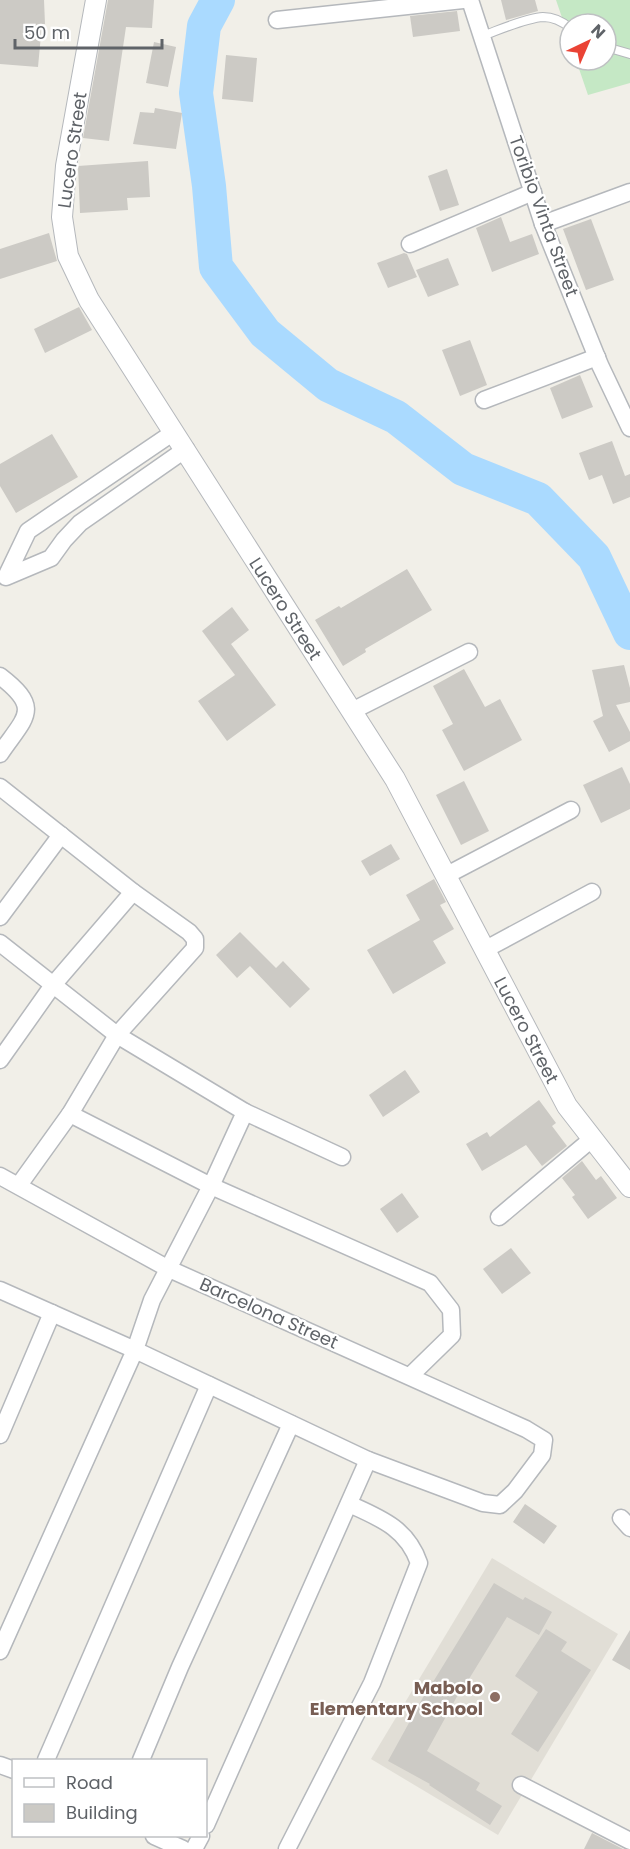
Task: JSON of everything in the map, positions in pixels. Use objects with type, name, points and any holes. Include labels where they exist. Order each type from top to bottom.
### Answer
[{"type":"street","name":"Lucero Street","points":[[96,0],[66,166],[62,217],[68,256],[89,300],[395,779],[567,1106],[630,1186]]},
{"type":"street","points":[[277,20],[463,0]]},
{"type":"street","name":"Toribio Vinta Street","points":[[470,0],[543,224],[597,357],[630,428]]},
{"type":"street","points":[[410,244],[533,192]]},
{"type":"street","points":[[543,224],[630,192]]},
{"type":"street","points":[[484,400],[597,357]]},
{"type":"street","points":[[3,580],[28,531],[174,432]]},
{"type":"street","points":[[3,580],[51,558],[80,523],[186,449]]},
{"type":"street","points":[[46,519],[64,540]]},
{"type":"street","points":[[352,711],[469,652]]},
{"type":"street","points":[[0,676],[14,686],[25,701],[26,715],[0,754]]},
{"type":"street","points":[[0,787],[133,892],[189,932],[195,939],[195,948],[117,1035],[70,1114],[19,1185]]},
{"type":"street","points":[[447,875],[571,810]]},
{"type":"street","points":[[0,917],[61,835]]},
{"type":"street","points":[[0,1060],[53,985],[133,892]]},
{"type":"street","points":[[486,949],[592,892]]},
{"type":"street","points":[[0,943],[117,1035],[245,1112],[342,1157]]},
{"type":"street","points":[[0,1652],[135,1350],[152,1300],[211,1186],[245,1112]]},
{"type":"street","points":[[70,1114],[211,1186],[430,1283],[451,1310],[452,1335],[410,1376]]},
{"type":"street","points":[[499,1217],[593,1138]]},
{"type":"street","name":"Barcelona Street","points":[[0,1176],[167,1268],[410,1376],[526,1429],[544,1440],[542,1455],[515,1491],[500,1504],[483,1503],[368,1460]]},
{"type":"street","points":[[0,1290],[135,1350],[368,1460],[207,1824]]},
{"type":"street","points":[[0,1435],[52,1313]]},
{"type":"street","points":[[47,1759],[209,1385]]},
{"type":"street","points":[[142,1759],[180,1667],[291,1424]]},
{"type":"street","points":[[287,1849],[372,1683],[419,1563],[407,1540],[387,1521],[349,1504]]},
{"type":"street","points":[[521,1785],[630,1841]]},
{"type":"street","points":[[156,1837],[183,1849]]},
{"type":"lane","points":[[482,36],[518,23],[544,17],[558,20]]},
{"type":"shaded area","name":"Mabolo Elementary School","points":[[492,1558],[618,1634],[498,1835],[371,1759]]},
{"type":"green space","points":[[556,0],[630,0],[630,83],[588,95],[580,72],[618,72],[618,12],[560,12]]},
{"type":"building","points":[[0,0],[44,0],[45,24],[42,24],[38,67],[0,64]]},
{"type":"building","points":[[108,0],[154,0],[152,28],[126,27],[109,141],[83,138]]},
{"type":"building","points":[[501,0],[535,0],[538,11],[506,20]]},
{"type":"building","points":[[457,11],[460,31],[413,37],[410,16]]},
{"type":"building","points":[[154,42],[176,47],[168,87],[146,83]]},
{"type":"building","points":[[226,55],[257,58],[253,102],[222,99]]},
{"type":"building","points":[[155,108],[182,113],[176,149],[133,144],[140,112],[154,113]]},
{"type":"building","points":[[148,161],[150,197],[127,198],[128,210],[80,213],[78,166]]},
{"type":"building","points":[[447,169],[459,205],[440,211],[428,176]]},
{"type":"building","points":[[501,217],[510,242],[532,234],[539,254],[492,272],[476,228]]},
{"type":"building","points":[[591,219],[614,280],[586,290],[563,229]]},
{"type":"building","points":[[49,233],[57,261],[0,279],[0,249]]},
{"type":"building","points":[[404,253],[407,254],[417,277],[388,288],[377,263]]},
{"type":"building","points":[[448,258],[459,285],[428,297],[416,270]]},
{"type":"building","points":[[79,307],[92,330],[45,353],[34,329]]},
{"type":"building","points":[[470,340],[487,385],[460,396],[442,350]]},
{"type":"building","points":[[580,375],[593,407],[562,419],[550,388]]},
{"type":"building","points":[[52,434],[78,477],[16,513],[0,486],[0,464]]},
{"type":"building","points":[[612,441],[625,476],[630,474],[630,497],[613,504],[602,475],[589,480],[579,453]]},
{"type":"building","points":[[407,569],[432,610],[365,649],[366,652],[343,666],[315,620],[339,606],[341,608]]},
{"type":"building","points":[[232,607],[249,630],[231,644],[276,705],[227,741],[198,701],[235,675],[202,631]]},
{"type":"building","points":[[624,665],[630,688],[630,702],[616,705],[630,732],[630,741],[609,752],[593,721],[603,716],[592,670]]},
{"type":"building","points":[[464,669],[485,707],[500,699],[522,740],[464,771],[442,730],[453,724],[433,686]]},
{"type":"building","points":[[622,767],[630,784],[630,809],[601,823],[583,785]]},
{"type":"building","points":[[464,781],[489,831],[461,845],[436,795]]},
{"type":"building","points":[[391,844],[400,859],[370,876],[361,861]]},
{"type":"building","points":[[434,879],[446,902],[440,905],[454,929],[433,941],[446,963],[393,994],[367,950],[420,920],[406,895]]},
{"type":"building","points":[[240,932],[276,968],[283,961],[310,989],[290,1008],[250,966],[237,978],[216,955]]},
{"type":"building","points":[[405,1070],[420,1092],[383,1117],[369,1095]]},
{"type":"building","points":[[539,1100],[556,1123],[552,1126],[567,1146],[542,1166],[526,1145],[482,1171],[466,1144],[487,1132],[490,1137]]},
{"type":"building","points":[[582,1161],[596,1180],[601,1176],[617,1198],[588,1219],[572,1197],[575,1195],[562,1178]]},
{"type":"building","points":[[402,1193],[419,1217],[397,1233],[380,1209]]},
{"type":"building","points":[[511,1248],[531,1273],[502,1294],[483,1269]]},
{"type":"building","points":[[525,1504],[557,1526],[544,1544],[513,1522]]},
{"type":"building","points":[[494,1583],[523,1600],[525,1597],[552,1612],[539,1635],[507,1617],[460,1691],[427,1751],[480,1783],[476,1790],[502,1806],[490,1825],[430,1784],[388,1761],[432,1681]]},
{"type":"building","points":[[546,1629],[567,1642],[561,1651],[591,1670],[538,1752],[511,1734],[538,1692],[515,1676]]},
{"type":"building","points":[[630,1630],[630,1670],[612,1660]]},
{"type":"building","points":[[592,1833],[623,1849],[584,1849]]},
{"type":"waterway","points":[[218,0],[204,26],[196,93],[209,186],[216,267],[265,333],[328,385],[396,417],[463,469],[538,499],[594,557],[630,633]]},
{"type":"place","name":"Mabolo Elementary School","points":[[495,1697]]}]
